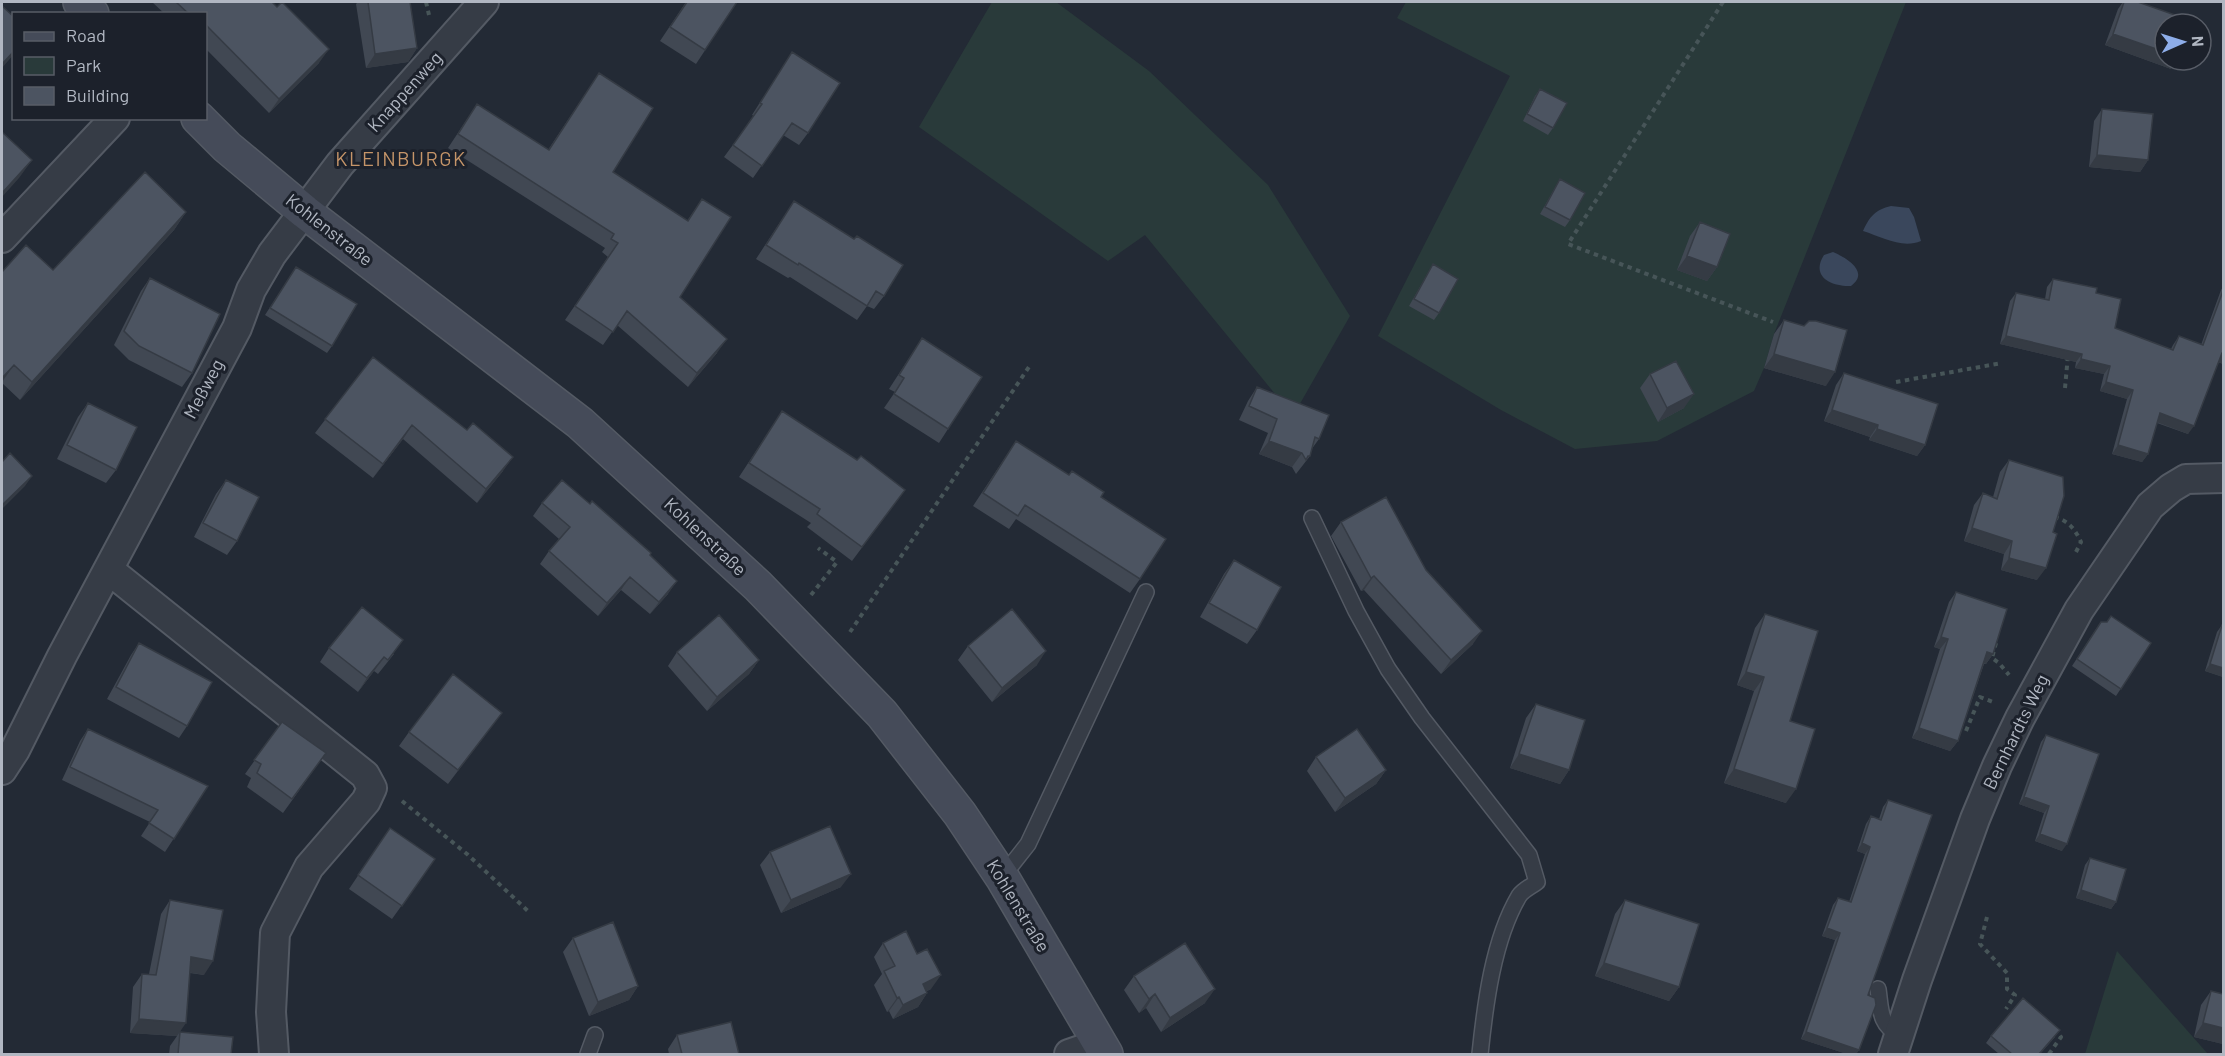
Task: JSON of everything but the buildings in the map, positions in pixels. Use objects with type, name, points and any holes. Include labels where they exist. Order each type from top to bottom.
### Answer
[{"type":"street","name":"Knappenweg","points":[[305,212],[340,164],[484,2]]},
{"type":"street","points":[[2,238],[113,120]]},
{"type":"street","name":"Kohlenstraße","points":[[200,120],[227,147],[305,212],[580,423],[758,586],[882,714],[960,814],[1002,877],[1091,1051]]},
{"type":"street","name":"Meßweg","points":[[2,770],[15,750],[237,328],[251,290],[272,254],[305,212]]},
{"type":"street","name":"Bernhardts Weg","points":[[1896,1045],[1975,819],[1997,766],[2020,718],[2079,610],[2150,506],[2171,488],[2186,479],[2223,478]]},
{"type":"street","points":[[109,570],[365,775],[372,788],[366,801],[309,867],[275,933],[271,1012],[274,1054]]},
{"type":"lane","points":[[1312,518],[1356,612],[1388,669],[1422,718],[1529,855],[1537,882],[1520,894],[1505,930],[1486,996],[1480,1054]]},
{"type":"lane","points":[[1002,877],[1028,844],[1146,592]]},
{"type":"lane","points":[[1878,989],[1882,1017],[1896,1045]]},
{"type":"lane","points":[[588,1054],[596,1035]]},
{"type":"path","points":[[1723,2],[1568,244],[1773,322]]},
{"type":"path","points":[[2065,388],[2069,345]]},
{"type":"path","points":[[1896,382],[2002,363]]},
{"type":"path","points":[[826,657],[846,638],[1031,364]]},
{"type":"path","points":[[2047,515],[2063,519],[2075,529],[2082,542],[2072,560]]},
{"type":"path","points":[[813,593],[837,562],[818,548]]},
{"type":"path","points":[[1992,658],[1996,643]]},
{"type":"path","points":[[1966,731],[1980,698],[2001,707]]},
{"type":"path","points":[[372,788],[397,796],[467,854],[528,911]]},
{"type":"path","points":[[1987,917],[1980,944],[2007,973],[2007,989],[2023,1002]]},
{"type":"path","points":[[2006,1009],[2016,995]]},
{"type":"path","points":[[2046,1023],[2061,1037],[2049,1054]]},
{"type":"green space","points":[[992,2],[1056,2],[1149,71],[1268,185],[1350,316],[1293,416],[1145,235],[1108,261],[919,127]]},
{"type":"green space","points":[[1406,2],[1906,2],[1774,334],[1764,368],[1754,391],[1657,441],[1575,449],[1501,410],[1378,336],[1510,76],[1397,18]]},
{"type":"green space","points":[[2117,951],[2208,1054],[2085,1054]]},
{"type":"water","points":[[1891,206],[1909,208],[1921,241],[1899,243],[1863,231],[1874,214]]},
{"type":"water","points":[[1833,252],[1850,262],[1857,271],[1856,281],[1851,286],[1837,285],[1821,275],[1820,263],[1824,255]]},
{"type":"district","name":"KLEINBURGK","points":[[401,159]]}]
